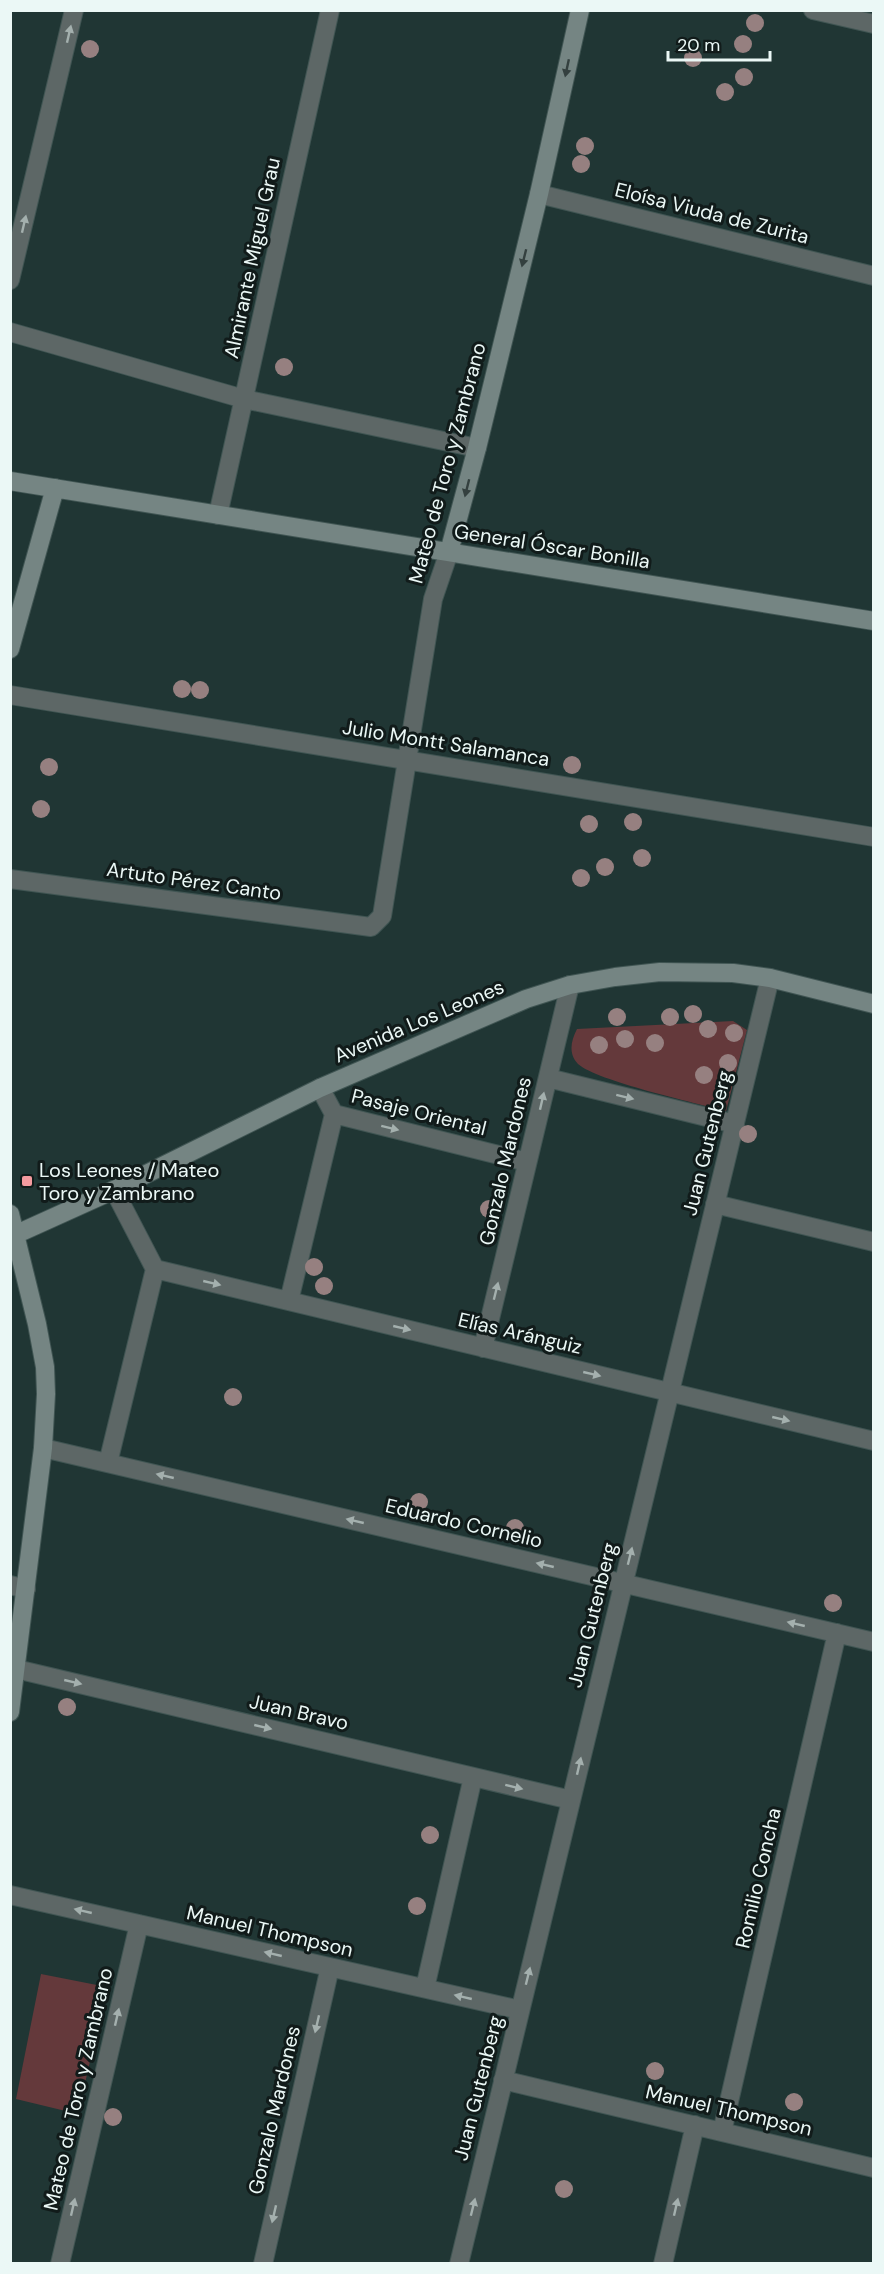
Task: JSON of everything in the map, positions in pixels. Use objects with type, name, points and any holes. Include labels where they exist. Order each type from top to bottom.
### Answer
[{"type":"street","points":[[10,280],[74,10]]},
{"type":"street","name":"Almirante Miguel Grau","points":[[218,515],[330,10]]},
{"type":"street","name":"Mateo de Toro y Zambrano","points":[[371,927],[382,916],[433,599],[449,552],[477,448],[539,194],[580,10]]},
{"type":"street","points":[[813,10],[873,24]]},
{"type":"street","name":"Eloísa Viuda de Zurita","points":[[539,194],[873,276]]},
{"type":"street","points":[[10,332],[244,399],[477,448]]},
{"type":"street","name":"General Óscar Bonilla","points":[[10,481],[873,621]]},
{"type":"street","points":[[10,649],[55,488]]},
{"type":"street","name":"Julio Montt Salamanca","points":[[10,695],[873,837]]},
{"type":"street","name":"Artuto Pérez Canto","points":[[10,879],[371,927]]},
{"type":"street","name":"Avenida Los Leones","points":[[13,1236],[114,1190],[320,1088],[526,999],[570,985],[615,976],[660,972],[733,973],[770,978],[873,1004]]},
{"type":"street","name":"Juan Gutenberg","points":[[459,2264],[770,978]]},
{"type":"street","name":"Gonzalo Mardones","points":[[483,1348],[570,985]]},
{"type":"street","points":[[548,1078],[735,1124]]},
{"type":"street","points":[[289,1301],[334,1114],[320,1088]]},
{"type":"street","name":"Pasaje Oriental","points":[[334,1114],[527,1162]]},
{"type":"street","points":[[108,1463],[155,1269],[114,1190]]},
{"type":"street","points":[[715,1204],[873,1242]]},
{"type":"street","points":[[10,1214],[13,1236],[38,1324],[45,1367],[46,1394],[43,1448],[18,1587],[16,1669],[10,1713]]},
{"type":"street","name":"Elías Aránguiz","points":[[155,1269],[873,1441]]},
{"type":"street","name":"Eduardo Cornelio","points":[[43,1448],[873,1642]]},
{"type":"street","name":"Romilio Concha","points":[[722,2132],[837,1633]]},
{"type":"street","name":"Juan Bravo","points":[[16,1669],[571,1800]]},
{"type":"street","points":[[424,1988],[473,1777]]},
{"type":"street","name":"Manuel Thompson","points":[[10,1895],[520,2010]]},
{"type":"street","name":"Mateo de Toro y Zambrano","points":[[60,2264],[139,1924]]},
{"type":"street","name":"Gonzalo Mardones","points":[[262,2264],[330,1967]]},
{"type":"street","name":"Manuel Thompson","points":[[503,2080],[873,2168]]},
{"type":"street","points":[[663,2264],[695,2126]]},
{"type":"shaded area","points":[[733,1021],[747,1030],[726,1111],[648,1091],[605,1077],[578,1064],[573,1056],[572,1042],[577,1029]]},
{"type":"shaded area","points":[[41,1974],[107,1987],[78,2114],[16,2099]]},
{"type":"place","name":"Los Leones / Mateo Toro y Zambrano","points":[[27,1181]]}]
